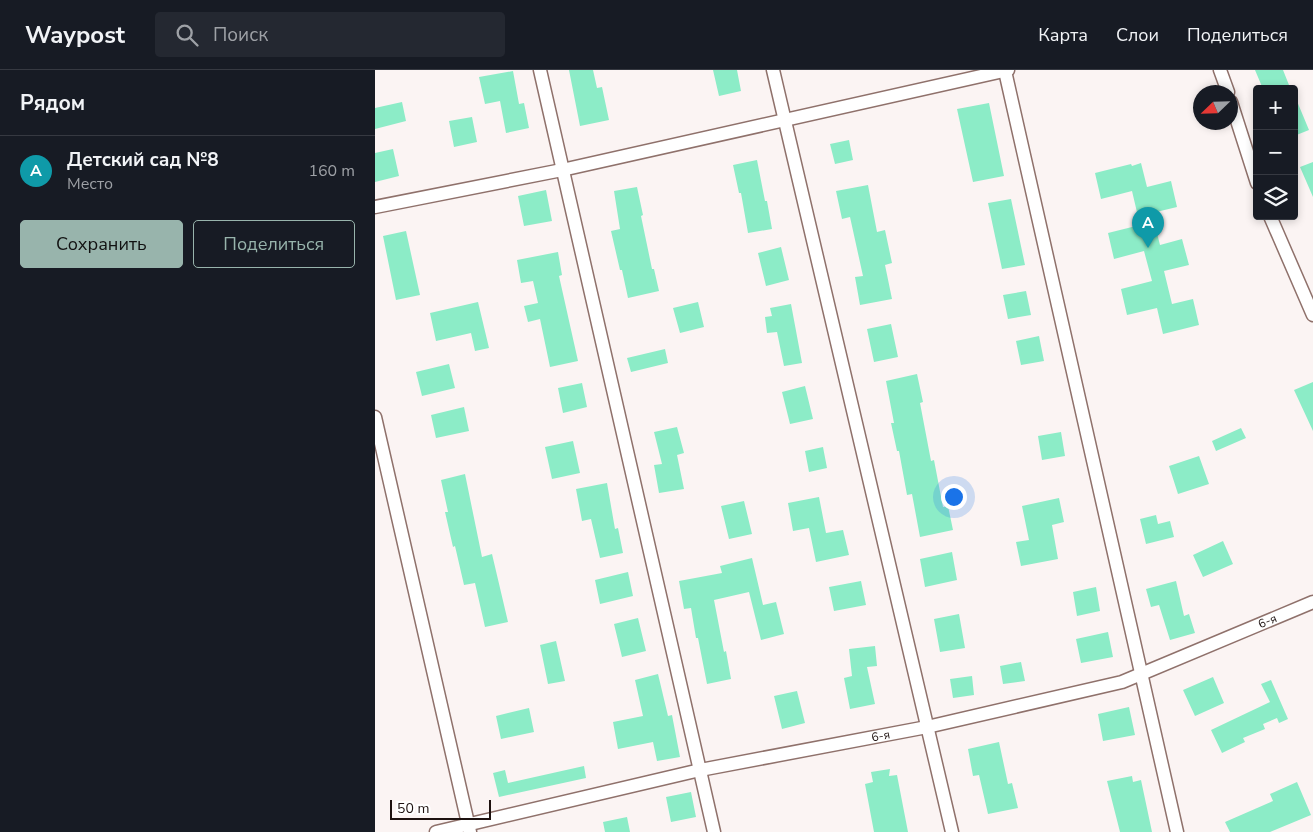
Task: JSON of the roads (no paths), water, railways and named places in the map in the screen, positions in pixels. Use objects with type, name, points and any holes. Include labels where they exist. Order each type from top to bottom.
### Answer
[{"type":"street","points":[[540,70],[714,832]]},
{"type":"street","points":[[773,70],[952,832]]},
{"type":"street","points":[[375,207],[562,170],[1007,70],[1177,832]]},
{"type":"street","points":[[1221,70],[1225,85]]},
{"type":"street","points":[[1238,124],[1255,175]]},
{"type":"street","points":[[1272,220],[1313,315]]},
{"type":"street","points":[[375,417],[469,828]]},
{"type":"street","name":"6-я","points":[[436,832],[469,828],[700,770],[927,727],[1122,682],[1313,602]]},
{"type":"place","name":"Детский сад №8","points":[[1148,248]]}]
